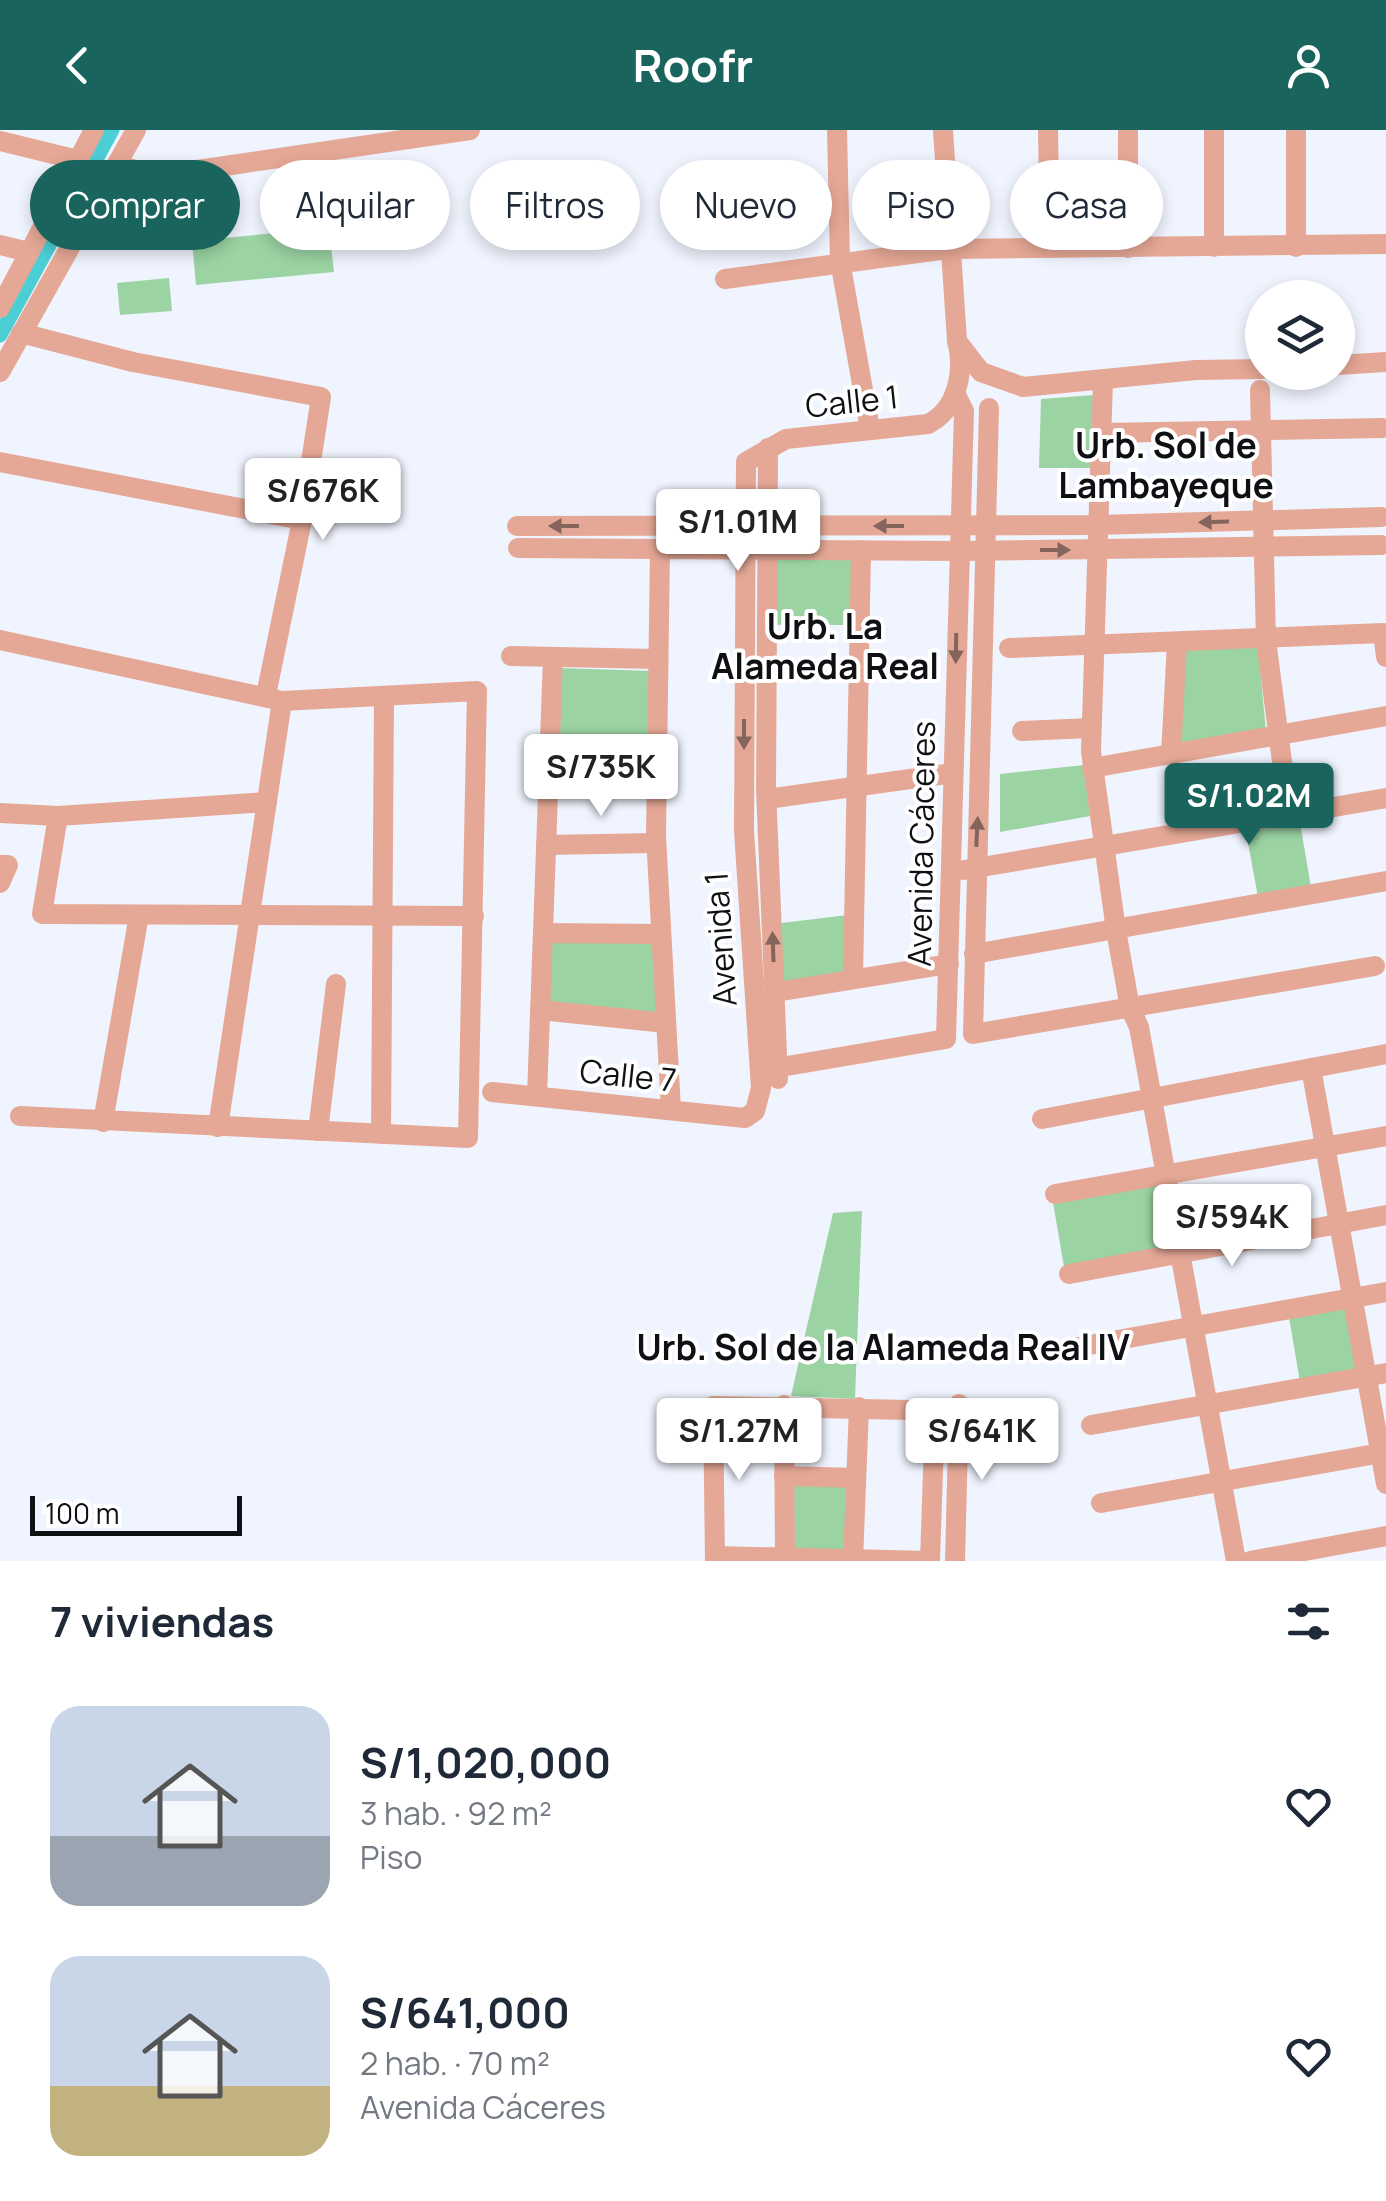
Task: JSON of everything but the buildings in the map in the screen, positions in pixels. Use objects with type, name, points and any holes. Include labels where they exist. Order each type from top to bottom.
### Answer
[{"type":"street","points":[[1,136],[78,160],[94,130]]},
{"type":"street","points":[[119,160],[136,130]]},
{"type":"street","points":[[240,162],[358,139],[470,130]]},
{"type":"street","points":[[837,130],[840,261],[870,429]]},
{"type":"street","points":[[943,130],[944,160]]},
{"type":"street","points":[[1048,130],[1049,160]]},
{"type":"street","points":[[1128,130],[1128,160]]},
{"type":"street","points":[[1214,130],[1214,247]]},
{"type":"street","points":[[1296,130],[1296,247]]},
{"type":"street","points":[[1163,248],[1386,244]]},
{"type":"street","points":[[0,246],[30,252],[0,308]]},
{"type":"street","points":[[0,372],[68,250]]},
{"type":"street","points":[[725,279],[939,250]]},
{"type":"street","points":[[948,250],[957,341],[981,372],[1023,387],[1196,370],[1245,377]]},
{"type":"street","points":[[21,333],[133,362],[321,398],[274,698],[267,802],[218,1127]]},
{"type":"street","name":"Avenida Cáceres","points":[[946,1039],[961,373],[957,341]]},
{"type":"street","points":[[1355,364],[1386,362]]},
{"type":"street","points":[[1103,380],[1092,768],[1130,1008],[1139,1027],[1236,1561]]},
{"type":"street","points":[[1261,390],[1266,640],[1289,815]]},
{"type":"street","name":"Calle 1","points":[[746,462],[786,440],[928,424],[959,402]]},
{"type":"street","name":"Avenida Cáceres","points":[[989,408],[972,1034],[1130,1008]]},
{"type":"street","points":[[1101,433],[1383,428]]},
{"type":"street","name":"Avenida 1","points":[[768,448],[766,799],[782,1073],[946,1039]]},
{"type":"street","points":[[0,462],[302,520]]},
{"type":"street","name":"Avenida 1","points":[[746,462],[744,830],[761,1088],[755,1111]]},
{"type":"street","points":[[517,526],[1098,526],[1381,518]]},
{"type":"street","points":[[518,548],[958,551],[1381,545]]},
{"type":"street","points":[[660,549],[656,843],[671,1110]]},
{"type":"street","points":[[853,978],[860,550]]},
{"type":"street","points":[[1009,648],[1382,633],[1385,648]]},
{"type":"street","points":[[0,640],[274,698],[477,691],[468,1138],[20,1116]]},
{"type":"street","points":[[1171,754],[1177,643]]},
{"type":"street","points":[[510,656],[657,659]]},
{"type":"street","points":[[537,1096],[553,657]]},
{"type":"street","points":[[381,1134],[384,696]]},
{"type":"street","points":[[1092,768],[1386,716]]},
{"type":"street","points":[[1022,730],[1092,728]]},
{"type":"street","points":[[550,760],[655,756]]},
{"type":"street","points":[[766,799],[953,773]]},
{"type":"street","points":[[950,870],[975,870],[1103,849],[1386,798]]},
{"type":"street","points":[[0,813],[58,816],[267,802]]},
{"type":"street","points":[[58,816],[42,914],[474,916]]},
{"type":"street","points":[[546,844],[656,843]]},
{"type":"street","points":[[0,865],[8,865],[0,882]]},
{"type":"street","points":[[974,954],[1386,881]]},
{"type":"street","points":[[103,1122],[139,915]]},
{"type":"street","points":[[543,933],[661,934]]},
{"type":"street","points":[[782,991],[950,964]]},
{"type":"street","points":[[1130,1008],[1375,966]]},
{"type":"street","points":[[318,1131],[336,984]]},
{"type":"street","points":[[540,1010],[666,1023]]},
{"type":"street","points":[[1042,1118],[1386,1054]]},
{"type":"street","points":[[1311,1068],[1353,1298],[1377,1374],[1386,1484]]},
{"type":"street","name":"Calle 7","points":[[492,1092],[745,1118],[755,1111]]},
{"type":"street","points":[[1055,1194],[1386,1136]]},
{"type":"street","points":[[1070,1274],[1386,1215]]},
{"type":"street","points":[[1078,1347],[1386,1292]]},
{"type":"street","points":[[1090,1424],[1377,1374]]},
{"type":"street","points":[[784,1404],[785,1559]]},
{"type":"street","points":[[935,1410],[930,1561],[715,1558],[713,1406],[784,1404],[935,1410],[959,1407],[954,1561]]},
{"type":"street","points":[[853,1560],[859,1407]]},
{"type":"street","points":[[1101,1503],[1383,1452]]},
{"type":"street","points":[[784,1476],[856,1478]]},
{"type":"street","points":[[1250,1561],[1386,1536]]},
{"type":"green space","points":[[260,235],[260,250],[332,250],[334,272],[196,285],[193,250],[240,250],[240,236]]},
{"type":"green space","points":[[169,278],[172,311],[120,315],[117,283]]},
{"type":"green space","points":[[1094,395],[1092,468],[1039,468],[1041,399]]},
{"type":"green space","points":[[775,555],[853,555],[853,625],[774,625]]},
{"type":"green space","points":[[1258,647],[1266,731],[1177,747],[1182,649]]},
{"type":"green space","points":[[559,668],[651,671],[648,750],[555,750]]},
{"type":"green space","points":[[1084,765],[1090,816],[1000,832],[1000,774]]},
{"type":"green space","points":[[1300,822],[1311,888],[1258,897],[1246,832]]},
{"type":"green space","points":[[848,915],[847,973],[778,985],[773,924]]},
{"type":"green space","points":[[657,939],[661,1015],[548,1004],[549,940]]},
{"type":"green space","points":[[1159,1180],[1170,1249],[1064,1267],[1053,1202]]},
{"type":"green space","points":[[862,1211],[855,1399],[791,1396],[833,1213]]},
{"type":"green space","points":[[1350,1305],[1361,1371],[1300,1382],[1289,1317]]},
{"type":"green space","points":[[789,1479],[852,1482],[849,1552],[789,1552]]},
{"type":"waterway","points":[[0,335],[112,130]]},
{"type":"district","name":"Urb. Sol de Lambayeque","points":[[1166,466]]},
{"type":"district","name":"Urb. La Alameda Real","points":[[825,647]]},
{"type":"district","name":"Urb. Sol de la Alameda Real IV","points":[[883,1348]]}]
